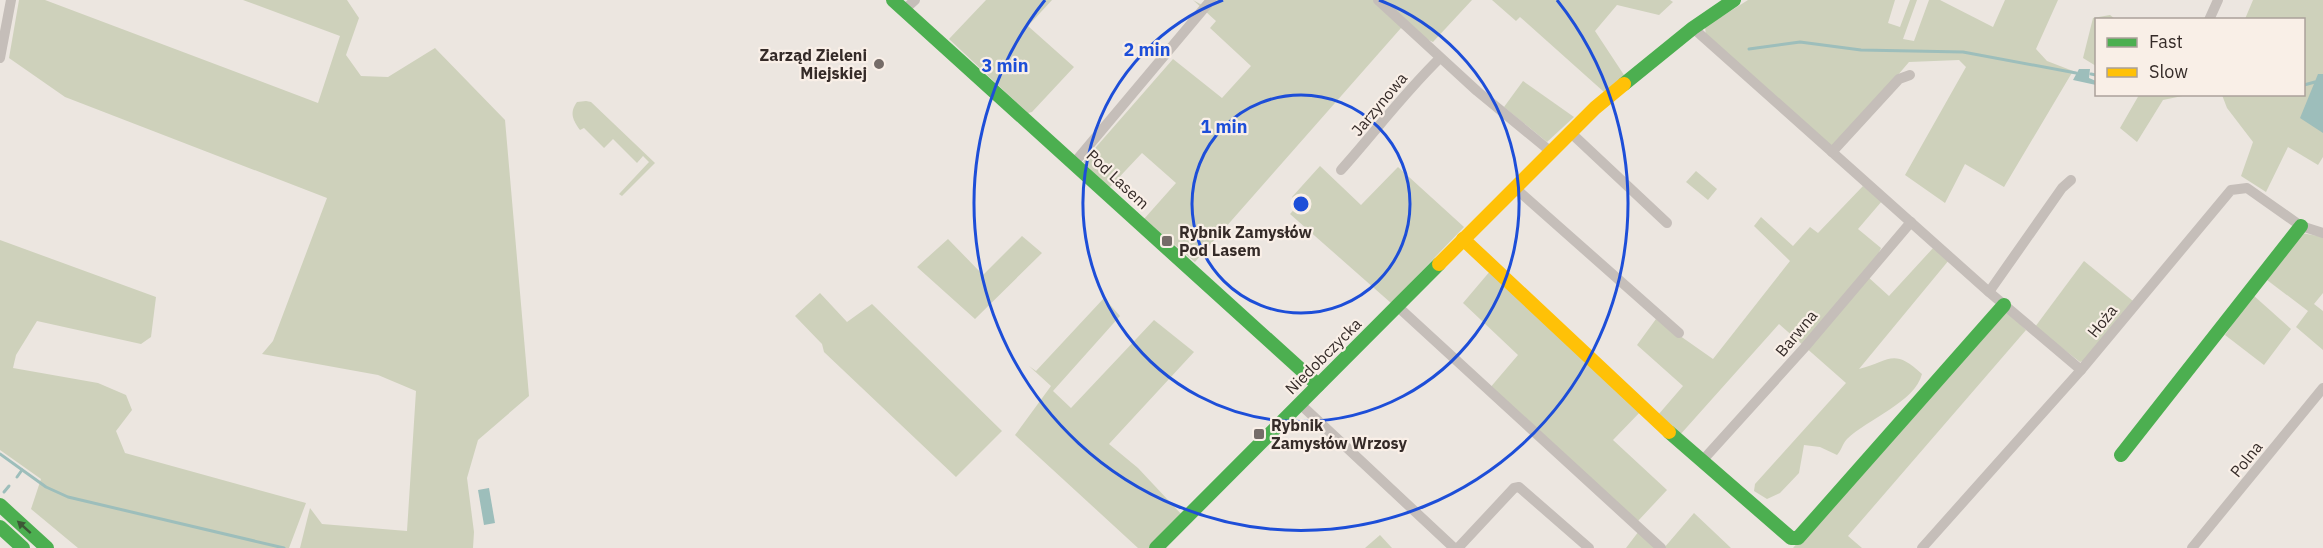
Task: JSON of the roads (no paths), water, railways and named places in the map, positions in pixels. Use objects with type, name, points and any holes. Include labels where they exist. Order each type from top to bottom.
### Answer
[{"type":"street","points":[[0,58],[11,0]]},
{"type":"street","name":"Pod Lasem","points":[[893,0],[1318,385]]},
{"type":"street","points":[[904,10],[915,0]]},
{"type":"street","points":[[1074,162],[1210,0]]},
{"type":"street","points":[[1378,0],[1440,57],[1550,151]]},
{"type":"street","name":"Niedobczycka","points":[[1156,548],[1462,238],[1595,108],[1693,28],[1734,0]]},
{"type":"street","points":[[2210,18],[2218,0]]},
{"type":"street","points":[[1693,28],[1989,292],[2081,370]]},
{"type":"street","name":"Jarzynowa","points":[[1341,170],[1378,128],[1385,115],[1440,57]]},
{"type":"street","points":[[1832,152],[1899,79],[1910,75]]},
{"type":"street","points":[[1570,132],[1667,223]]},
{"type":"street","points":[[1989,292],[2062,188],[2072,180]]},
{"type":"street","points":[[1514,187],[1679,333]]},
{"type":"street","name":"Hoża","points":[[1922,548],[2081,370],[2231,190],[2241,187],[2254,191],[2301,226],[2323,233]]},
{"type":"street","name":"Barwna","points":[[1702,461],[1805,347],[1911,222]]},
{"type":"street","points":[[2121,454],[2301,226]]},
{"type":"street","points":[[1462,238],[1702,461],[1791,538],[1798,538],[2004,305]]},
{"type":"street","points":[[1396,305],[1662,548]]},
{"type":"street","name":"Polna","points":[[2192,548],[2323,388]]},
{"type":"street","points":[[1299,403],[1456,548],[1514,489],[1519,487],[1589,548]]},
{"type":"street","points":[[0,505],[47,548]]},
{"type":"street","points":[[0,527],[23,548]]},
{"type":"water","points":[[2079,69],[2090,69],[2089,78],[2095,81],[2095,85],[2073,80]]},
{"type":"water","points":[[2318,74],[2323,74],[2323,133],[2300,118]]},
{"type":"water","points":[[489,488],[495,523],[484,525],[478,490]]},
{"type":"waterway","points":[[1749,49],[1800,42],[1861,50],[1963,52],[2076,73]]},
{"type":"waterway","points":[[2091,74],[2095,75]]},
{"type":"waterway","points":[[2305,85],[2315,82]]},
{"type":"waterway","points":[[0,454],[46,487],[68,497],[284,548]]},
{"type":"waterway","points":[[17,477],[22,470]]},
{"type":"waterway","points":[[4,492],[9,486]]},
{"type":"place","name":"Zarząd Zieleni Miejskiej","points":[[879,64]]},
{"type":"place","name":"Rybnik Zamysłów Pod Lasem","points":[[1167,241]]},
{"type":"place","name":"Rybnik Zamysłów Wrzosy","points":[[1259,434]]}]
